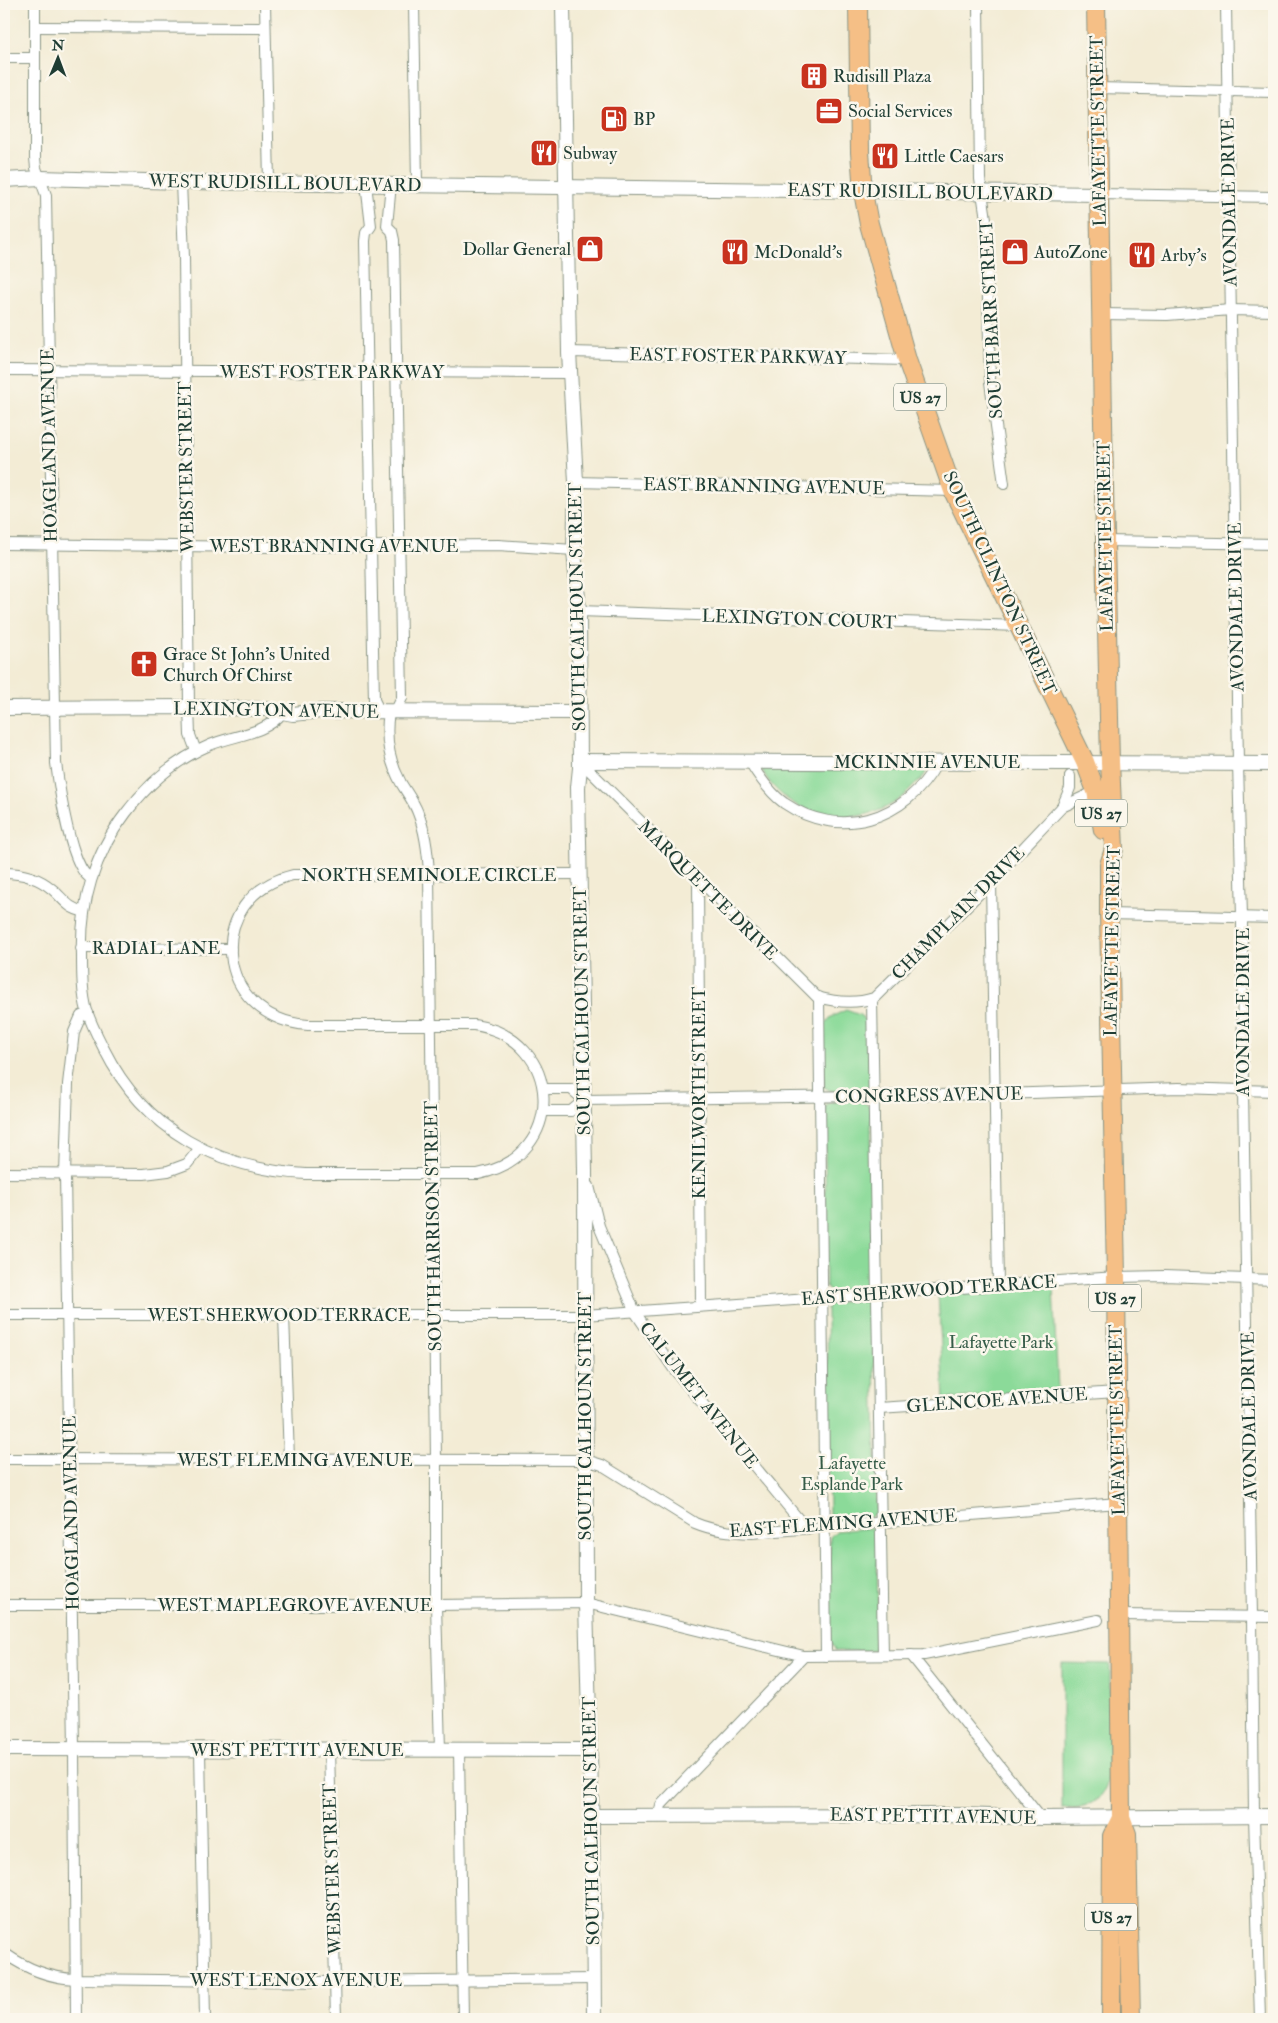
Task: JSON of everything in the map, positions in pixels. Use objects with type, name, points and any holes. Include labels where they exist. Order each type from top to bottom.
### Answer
[{"type":"highway","name":"SOUTH CLINTON STREET","points":[[858,4],[860,144],[863,192],[869,224],[907,360],[953,491],[1085,762],[1096,791],[1109,865]]},
{"type":"highway","name":"LAFAYETTE STREET","points":[[1096,4],[1104,540],[1114,849],[1109,865],[1109,914],[1116,1276],[1122,1818],[1127,1834],[1131,2019]]},
{"type":"highway","name":"LAFAYETTE STREET","points":[[1111,2019],[1112,1836],[1122,1818]]},
{"type":"street","name":"HOAGLAND AVENUE","points":[[35,4],[35,158],[36,168],[46,195],[53,708],[56,763],[62,805],[78,864],[86,876],[92,878]]},
{"type":"street","points":[[265,4],[268,182]]},
{"type":"street","points":[[414,4],[417,184]]},
{"type":"street","name":"SOUTH CALHOUN STREET","points":[[563,4],[569,352],[576,482],[574,550],[579,611],[580,761],[578,787],[585,1170],[586,1603],[594,2019]]},
{"type":"street","name":"SOUTH BARR STREET","points":[[978,4],[980,179],[986,219],[990,382],[1004,484]]},
{"type":"street","name":"AVONDALE DRIVE","points":[[1226,4],[1242,916],[1254,1816],[1260,2019]]},
{"type":"street","points":[[35,26],[265,28]]},
{"type":"street","points":[[4,58],[35,58]]},
{"type":"street","points":[[1097,88],[1274,92]]},
{"type":"street","name":"WEST RUDISILL BOULEVARD","points":[[4,180],[41,178],[181,182],[566,186]]},
{"type":"street","name":"WEBSTER STREET","points":[[181,182],[184,257],[189,707],[190,736],[196,751]]},
{"type":"street","points":[[366,184],[371,226]]},
{"type":"street","points":[[387,226],[391,184]]},
{"type":"street","name":"EAST RUDISILL BOULEVARD","points":[[566,186],[1274,197]]},
{"type":"street","points":[[379,224],[387,226],[392,231],[394,240],[402,698],[397,708],[388,712],[378,708],[374,700],[365,241],[366,233],[371,226],[379,224]]},
{"type":"street","points":[[1102,314],[1167,315],[1231,310],[1274,311]]},
{"type":"street","name":"EAST FOSTER PARKWAY","points":[[569,352],[907,360]]},
{"type":"street","name":"WEST FOSTER PARKWAY","points":[[4,370],[570,373]]},
{"type":"street","name":"EAST BRANNING AVENUE","points":[[576,482],[953,491]]},
{"type":"street","points":[[1104,540],[1274,544]]},
{"type":"street","name":"WEST BRANNING AVENUE","points":[[4,544],[272,547],[498,545],[574,550]]},
{"type":"street","name":"LEXINGTON COURT","points":[[579,611],[1019,626]]},
{"type":"street","name":"LEXINGTON AVENUE","points":[[4,708],[189,707],[266,709],[282,713],[579,712]]},
{"type":"street","name":"SOUTH HARRISON STREET","points":[[388,712],[387,725],[391,758],[397,776],[417,811],[423,827],[429,874],[436,1605],[440,1750]]},
{"type":"street","points":[[230,949],[236,976],[244,991],[254,1003],[276,1018],[294,1024],[474,1025],[505,1034],[527,1054],[540,1077],[544,1089],[543,1112],[538,1128],[521,1153],[506,1164],[478,1174],[284,1173],[244,1166],[200,1148],[171,1130],[129,1088],[109,1059],[88,1013],[82,980],[81,948],[83,911],[92,878],[107,843],[126,813],[173,766],[196,751],[272,724],[282,713]]},
{"type":"street","name":"MCKINNIE AVENUE","points":[[580,761],[1274,764]]},
{"type":"street","name":"MARQUETTE DRIVE","points":[[580,761],[698,880],[819,997]]},
{"type":"street","points":[[750,762],[759,776],[783,802],[805,815],[835,822],[865,820],[894,809],[915,793],[929,778],[937,763]]},
{"type":"street","name":"CHAMPLAIN DRIVE","points":[[872,999],[991,882],[1062,807],[1070,788],[1070,776]]},
{"type":"street","name":"CHAMPLAIN DRIVE","points":[[1062,807],[1096,791]]},
{"type":"street","points":[[4,873],[25,876],[44,883],[71,908],[83,911]]},
{"type":"street","name":"NORTH SEMINOLE CIRCLE","points":[[230,949],[234,927],[246,905],[264,887],[285,877],[303,874],[579,874]]},
{"type":"street","name":"KENILWORTH STREET","points":[[698,880],[701,1306]]},
{"type":"street","points":[[991,882],[998,1284]]},
{"type":"street","points":[[1109,914],[1274,918]]},
{"type":"street","name":"RADIAL LANE","points":[[81,948],[230,949]]},
{"type":"street","points":[[826,1656],[819,997],[830,1001],[846,1002],[872,999],[883,1655]]},
{"type":"street","name":"HOAGLAND AVENUE","points":[[76,2019],[74,1749],[65,1174],[68,1093],[74,1032],[81,1016],[88,1013]]},
{"type":"street","name":"CONGRESS AVENUE","points":[[584,1100],[995,1094],[1179,1088],[1274,1091]]},
{"type":"street","points":[[543,1112],[571,1111],[584,1100],[571,1089],[544,1089]]},
{"type":"street","points":[[4,1173],[144,1174],[168,1171],[187,1164],[200,1148]]},
{"type":"street","name":"CALUMET AVENUE","points":[[585,1170],[599,1226],[635,1312],[673,1368],[805,1527]]},
{"type":"street","points":[[585,1228],[599,1226]]},
{"type":"street","name":"EAST SHERWOOD TERRACE","points":[[584,1315],[1116,1276],[1274,1280]]},
{"type":"street","points":[[284,1314],[289,1459]]},
{"type":"street","name":"WEST SHERWOOD TERRACE","points":[[4,1315],[584,1315]]},
{"type":"street","name":"GLENCOE AVENUE","points":[[879,1408],[1116,1392]]},
{"type":"street","name":"WEST FLEMING AVENUE","points":[[4,1460],[586,1460]]},
{"type":"street","name":"EAST FLEMING AVENUE","points":[[586,1460],[602,1464],[695,1523],[711,1529],[752,1533],[805,1527],[1118,1503]]},
{"type":"street","name":"WEST MAPLEGROVE AVENUE","points":[[4,1605],[586,1603],[804,1656],[924,1655],[1098,1620]]},
{"type":"street","points":[[1120,1615],[1274,1617]]},
{"type":"street","points":[[911,1655],[1041,1818]]},
{"type":"street","points":[[659,1815],[661,1805],[804,1656]]},
{"type":"street","name":"WEBSTER STREET","points":[[329,1749],[336,2019]]},
{"type":"street","points":[[459,1749],[463,2019]]},
{"type":"street","name":"WEST PETTIT AVENUE","points":[[4,1750],[590,1750]]},
{"type":"street","points":[[200,1750],[205,2019]]},
{"type":"street","name":"EAST PETTIT AVENUE","points":[[591,1816],[962,1815],[1041,1818],[1122,1818],[1274,1816]]},
{"type":"street","name":"WEST LENOX AVENUE","points":[[4,1953],[32,1969],[46,1974],[76,1979],[335,1982],[593,1979]]},
{"type":"green space","points":[[764,766],[926,768],[927,770],[924,776],[910,790],[895,802],[878,811],[859,816],[840,817],[804,808],[787,799],[768,780],[762,770]]},
{"type":"green space","points":[[846,1010],[860,1015],[868,1024],[870,1083],[865,1091],[831,1091],[824,1087],[824,1025],[831,1017]]},
{"type":"green space","points":[[862,1101],[871,1108],[872,1287],[868,1290],[834,1293],[829,1291],[826,1286],[825,1107],[831,1102]]},
{"type":"green space","name":"Lafayette Park","points":[[1053,1287],[1058,1389],[944,1399],[938,1294]]},
{"type":"green space","name":"Lafayette Esplande Park","points":[[866,1300],[873,1304],[877,1512],[869,1518],[837,1520],[829,1514],[827,1308],[832,1303]]},
{"type":"green space","name":"Lafayette Esplande Park","points":[[871,1528],[877,1533],[878,1646],[873,1651],[836,1651],[830,1641],[830,1537],[836,1531]]},
{"type":"green space","points":[[1062,1663],[1110,1664],[1108,1782],[1105,1790],[1095,1801],[1080,1807],[1062,1809]]},
{"type":"place","name":"Rudisill Plaza","points":[[814,76]]},
{"type":"place","name":"Social Services","points":[[829,111]]},
{"type":"place","name":"BP","points":[[614,119]]},
{"type":"place","name":"Subway","points":[[544,153]]},
{"type":"place","name":"Little Caesars","points":[[885,156]]},
{"type":"place","name":"Dollar General","points":[[590,249]]},
{"type":"place","name":"McDonald's","points":[[735,252]]},
{"type":"place","name":"AutoZone","points":[[1015,252]]},
{"type":"place","name":"Arby's","points":[[1142,255]]},
{"type":"place","name":"Grace St John's United Church Of Chirst","points":[[144,664]]}]
